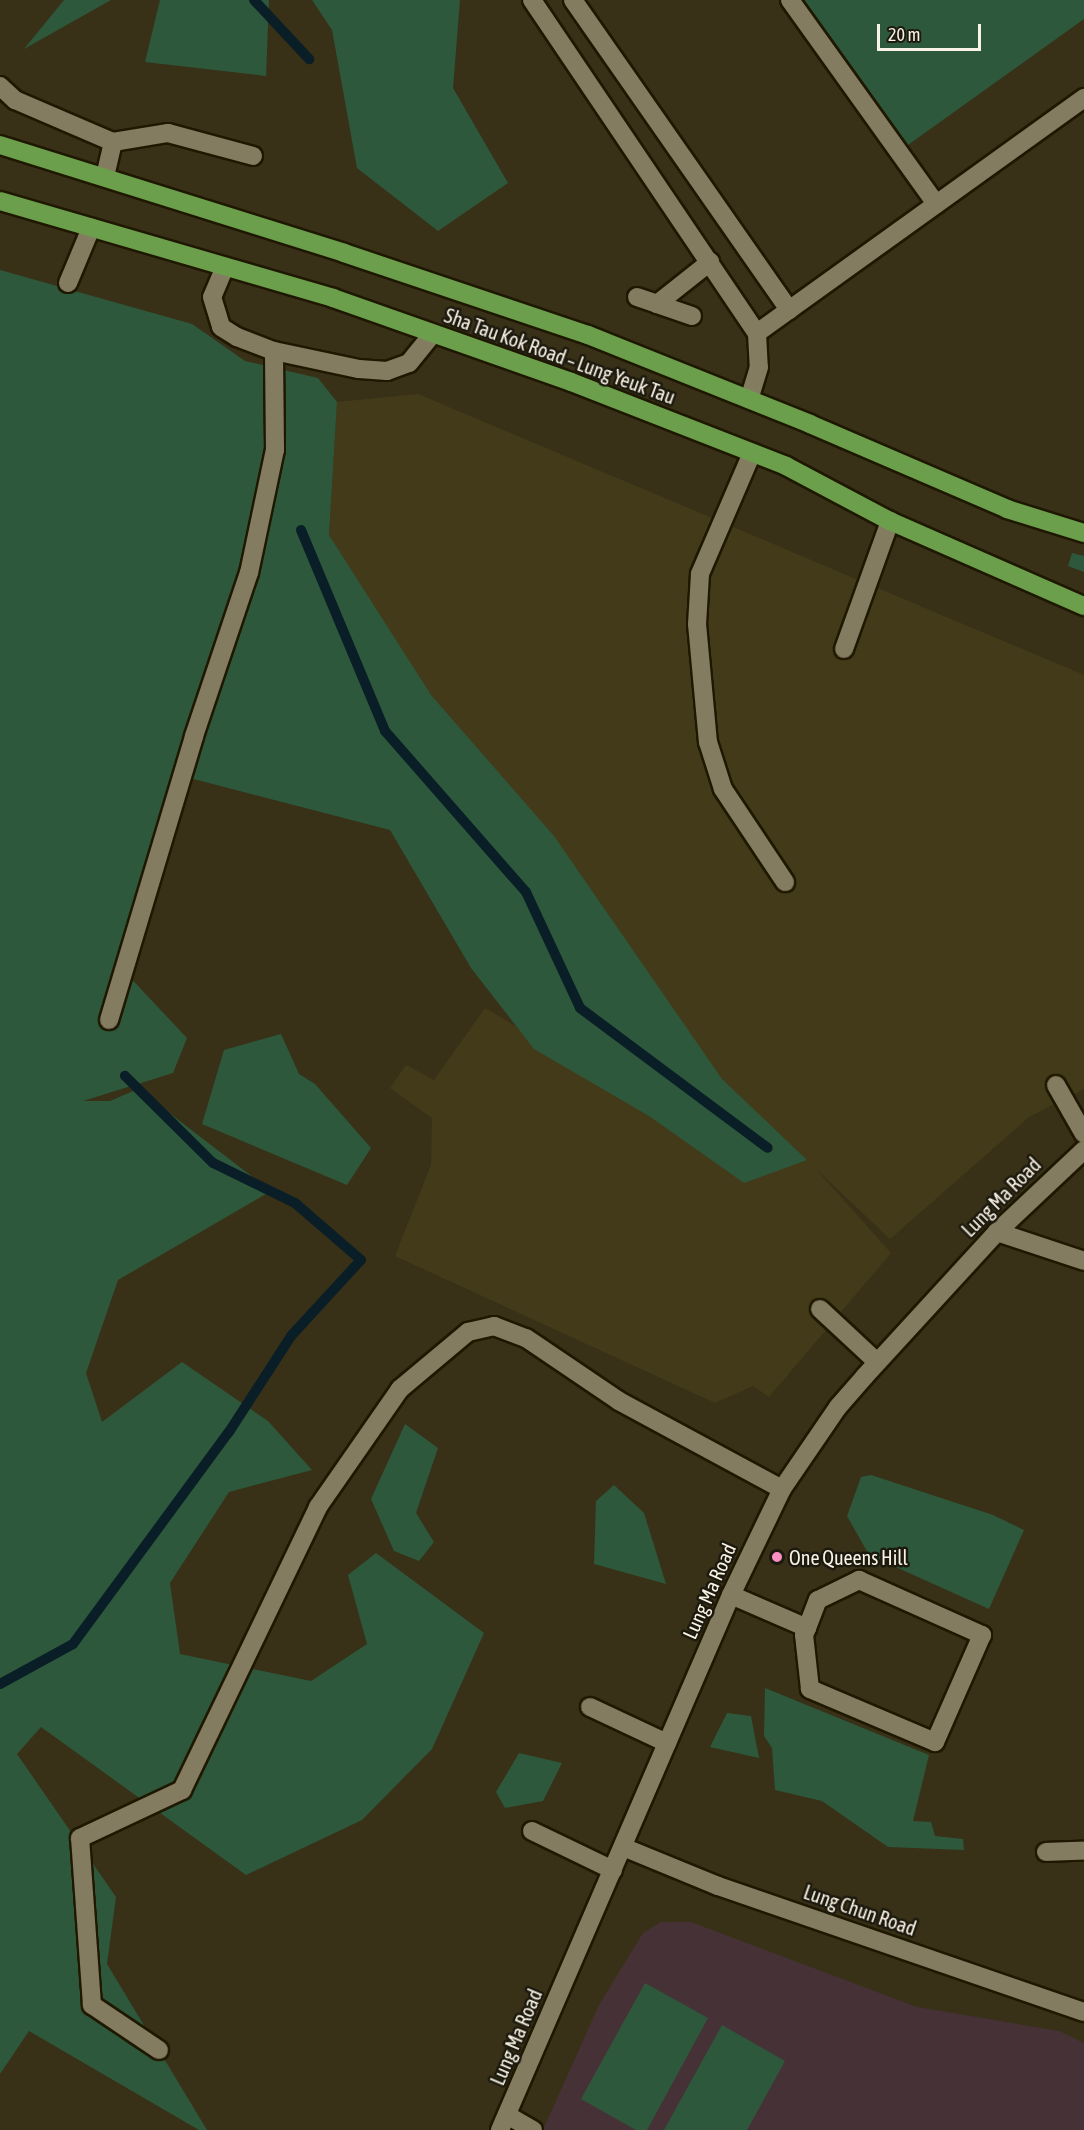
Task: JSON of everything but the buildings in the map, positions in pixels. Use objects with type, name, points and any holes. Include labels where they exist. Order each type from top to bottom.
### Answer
[{"type":"main road","name":"Sha Tau Kok Road – Lung Yeuk Tau","points":[[0,145],[105,177],[580,333],[749,399],[1007,509],[1084,533]]},
{"type":"main road","name":"Sha Tau Kok Road – Lung Yeuk Tau","points":[[0,201],[224,269],[333,298],[434,333],[752,453],[890,521],[1084,606]]},
{"type":"street","points":[[532,0],[758,333],[759,367],[749,399]]},
{"type":"street","points":[[573,0],[789,310]]},
{"type":"street","points":[[790,0],[936,204]]},
{"type":"street","points":[[0,86],[15,100],[113,142],[168,133],[253,156]]},
{"type":"street","points":[[758,333],[1084,98]]},
{"type":"street","points":[[105,177],[113,142]]},
{"type":"street","points":[[68,284],[90,228]]},
{"type":"street","points":[[657,304],[710,262]]},
{"type":"street","points":[[224,269],[212,297],[221,327],[237,337],[274,351],[359,369],[387,371],[409,363],[434,333]]},
{"type":"street","points":[[637,297],[692,316]]},
{"type":"street","points":[[109,1020],[194,736],[249,573],[275,450],[274,351]]},
{"type":"street","points":[[752,453],[700,573],[698,636],[708,742],[723,789],[785,882]]},
{"type":"street","points":[[844,649],[890,521]]},
{"type":"street","points":[[1056,1086],[1084,1134]]},
{"type":"street","name":"Lung Ma Road","points":[[503,2123],[730,1595],[782,1489],[838,1407],[878,1362],[997,1232],[1084,1150]]},
{"type":"street","points":[[997,1232],[1084,1261]]},
{"type":"street","points":[[820,1309],[878,1362]]},
{"type":"street","points":[[159,2050],[92,2005],[80,1838],[182,1790],[318,1507],[400,1389],[468,1332],[494,1326],[526,1338],[619,1401],[782,1489]]},
{"type":"street","points":[[859,1580],[982,1635],[935,1742],[810,1689],[804,1635],[807,1628],[818,1600],[859,1580]]},
{"type":"street","points":[[730,1595],[807,1628]]},
{"type":"street","points":[[590,1707],[667,1743]]},
{"type":"street","points":[[532,1831],[612,1869]]},
{"type":"street","name":"Lung Chun Road","points":[[623,1847],[709,1882],[1084,2012]]},
{"type":"street","points":[[1046,1852],[1084,1851]]},
{"type":"street","points":[[503,2123],[533,2130]]},
{"type":"shaded area","points":[[418,394],[1084,675],[1084,1089],[1029,1117],[890,1239],[815,1168],[891,1253],[769,1397],[753,1386],[715,1403],[395,1256],[431,1165],[432,1118],[390,1088],[406,1065],[434,1080],[485,1008],[571,1059],[807,1160],[722,1080],[419,681],[329,535],[337,402]]},
{"type":"shaded area","points":[[661,1922],[691,1922],[917,2007],[1059,2031],[1084,2043],[1084,2130],[543,2130],[599,2005],[643,1933]]},
{"type":"green space","points":[[64,0],[111,0],[24,49]]},
{"type":"green space","points":[[160,0],[269,0],[266,76],[145,62]]},
{"type":"green space","points":[[312,0],[460,0],[453,88],[508,183],[438,231],[357,168],[332,30]]},
{"type":"green space","points":[[804,0],[1084,0],[1084,19],[908,145]]},
{"type":"green space","points":[[0,270],[192,324],[245,361],[318,378],[337,402],[329,535],[431,695],[554,836],[722,1079],[807,1160],[744,1183],[649,1116],[534,1049],[471,968],[390,830],[182,776],[123,970],[187,1038],[173,1073],[83,1101],[110,1101],[138,1089],[271,1191],[118,1280],[86,1373],[102,1422],[182,1362],[268,1421],[312,1470],[229,1492],[170,1583],[180,1654],[311,1681],[367,1644],[348,1575],[376,1553],[484,1633],[432,1749],[362,1820],[246,1875],[41,1727],[17,1754],[116,1897],[107,1964],[207,2130],[199,2130],[29,2031],[0,2074]]},
{"type":"green space","points":[[1072,553],[1084,556],[1084,572],[1068,566]]},
{"type":"green space","points":[[281,1034],[299,1074],[315,1084],[371,1148],[347,1185],[202,1124],[224,1050]]},
{"type":"green space","points":[[405,1424],[438,1448],[416,1513],[434,1542],[419,1561],[394,1551],[371,1499]]},
{"type":"green space","points":[[871,1475],[993,1515],[1024,1530],[989,1609],[869,1555],[847,1516],[861,1477]]},
{"type":"green space","points":[[614,1485],[644,1513],[666,1584],[594,1564],[596,1501]]},
{"type":"green space","points":[[765,1688],[929,1755],[913,1821],[931,1822],[935,1836],[963,1839],[964,1850],[888,1847],[822,1801],[775,1790],[772,1748],[764,1736]]},
{"type":"green space","points":[[727,1713],[751,1716],[759,1758],[710,1747]]},
{"type":"green space","points":[[519,1753],[562,1763],[543,1801],[505,1808],[496,1792]]},
{"type":"green space","points":[[645,1983],[708,2018],[647,2130],[636,2130],[581,2099]]},
{"type":"green space","points":[[722,2025],[785,2061],[747,2130],[664,2130]]},
{"type":"waterway","points":[[254,0],[309,59]]},
{"type":"waterway","points":[[301,530],[385,731],[526,892],[580,1008],[768,1148]]},
{"type":"waterway","points":[[0,1684],[73,1644],[229,1432],[291,1336],[361,1260],[295,1203],[213,1163],[125,1076]]},
{"type":"place","name":"One Queens Hill","points":[[777,1557]]}]
